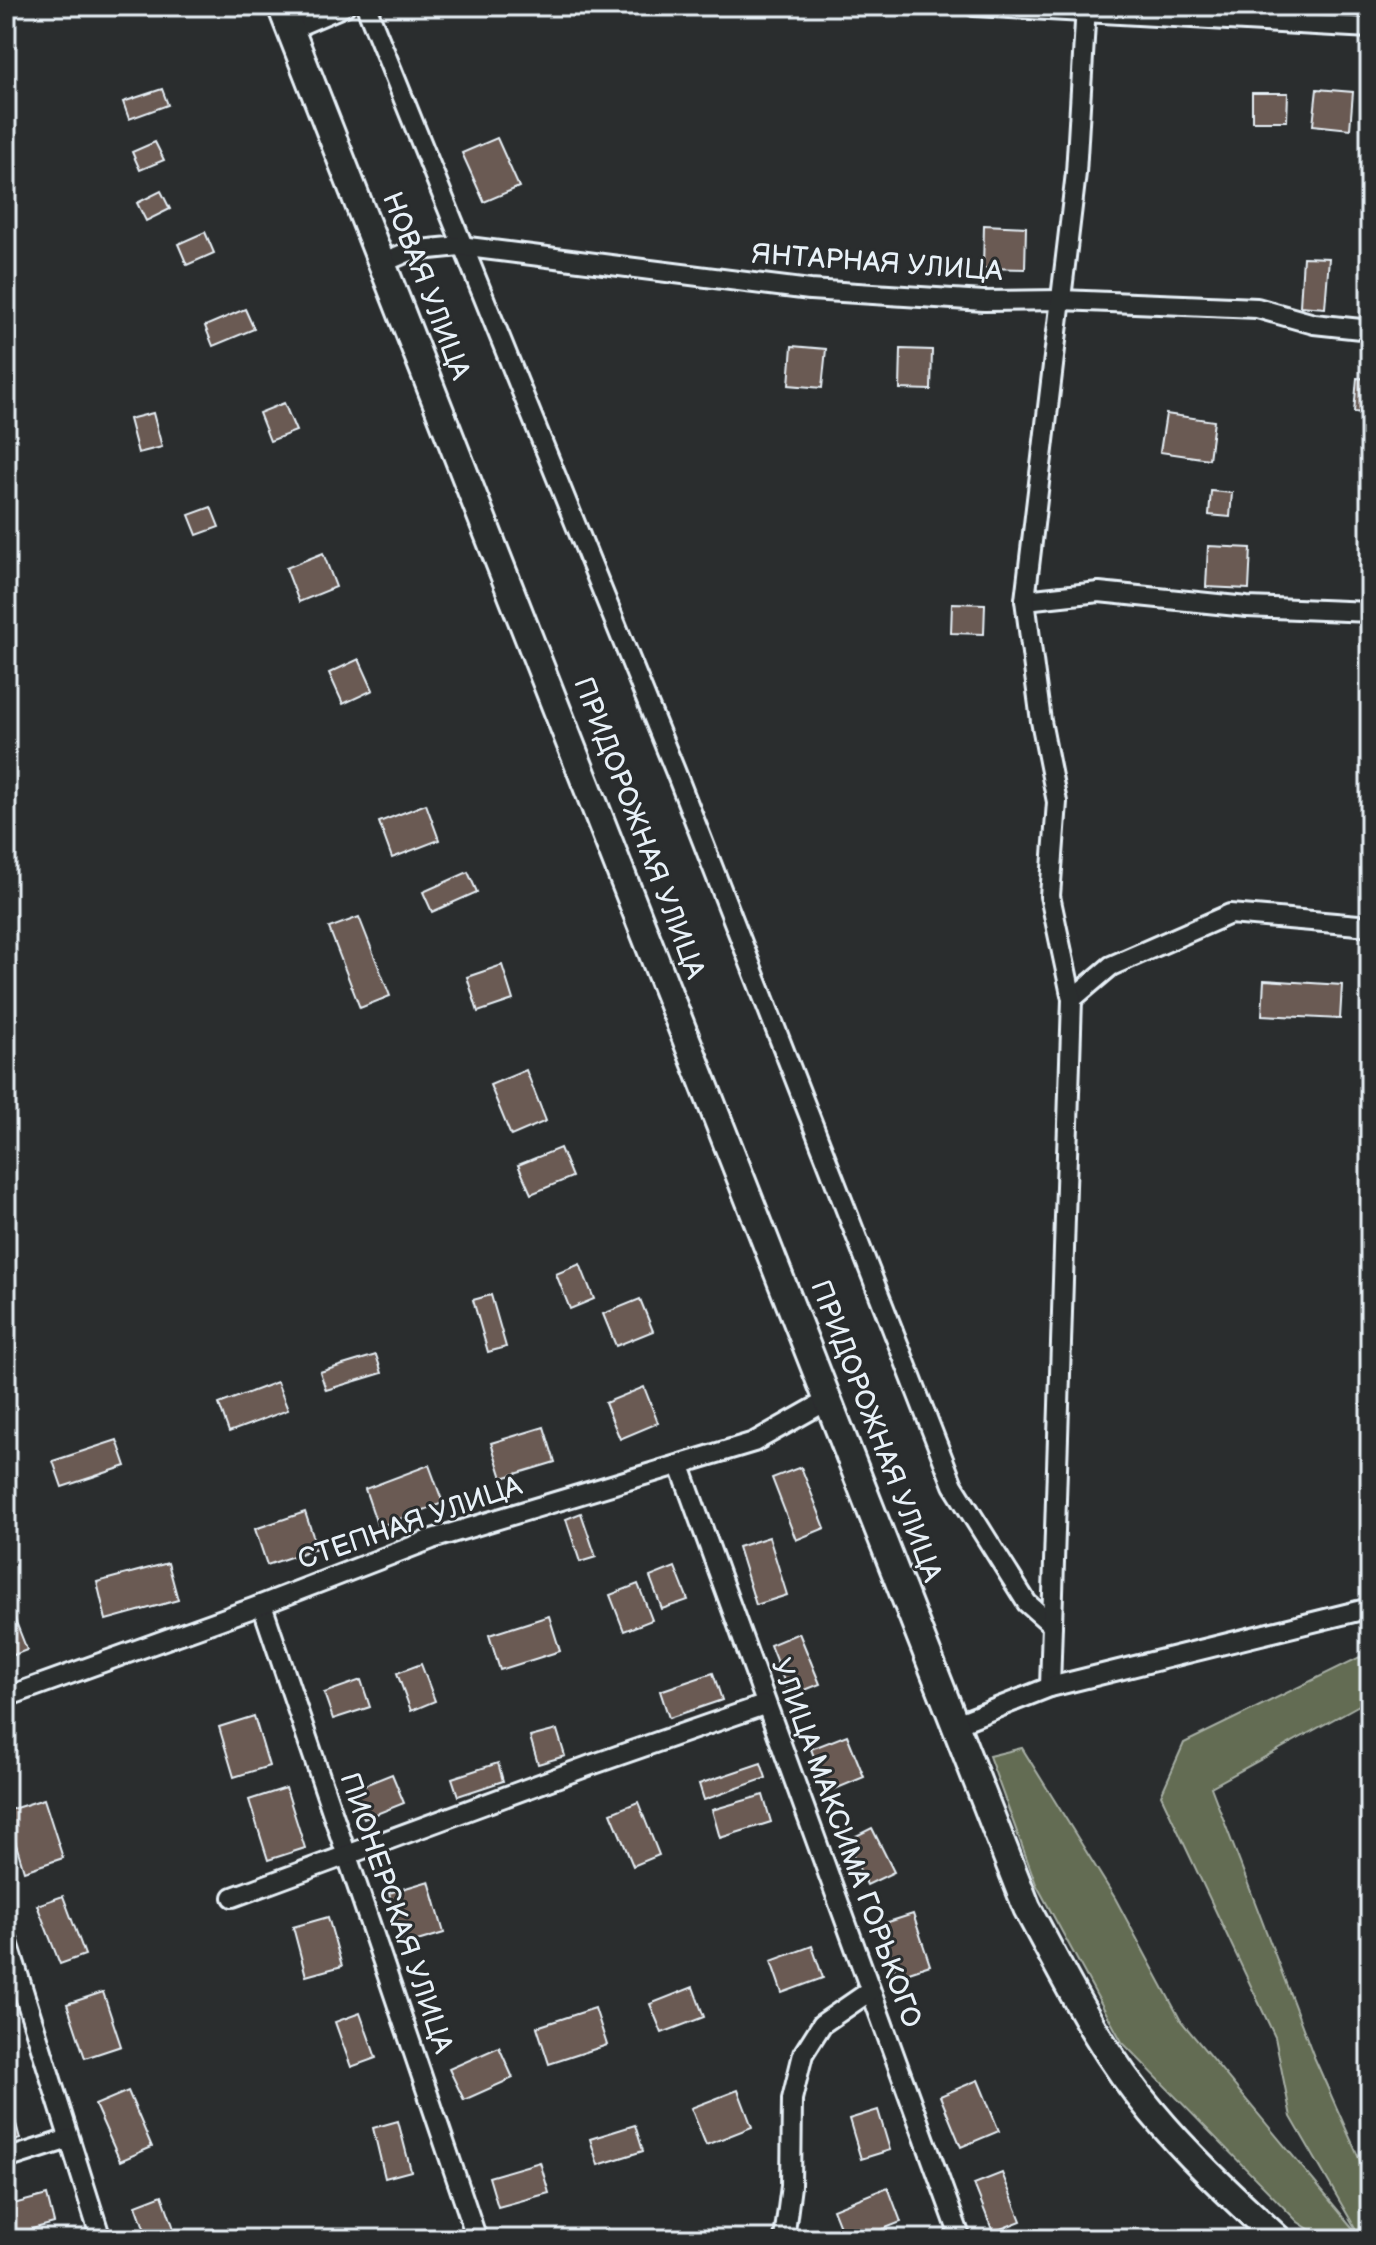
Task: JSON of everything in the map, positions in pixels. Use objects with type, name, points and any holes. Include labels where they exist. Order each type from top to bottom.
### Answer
[{"type":"street","points":[[286,18],[345,6]]},
{"type":"street","points":[[366,6],[460,246],[676,773],[953,1485],[1027,1603],[1052,1625]]},
{"type":"street","points":[[974,6],[1085,9],[1370,28]]},
{"type":"street","points":[[1050,1687],[1064,1332],[1072,999],[1050,896],[1057,802],[1041,721],[1025,600],[1076,173],[1085,9]]},
{"type":"street","name":"НОВАЯ УЛИЦА","points":[[286,18],[510,589]]},
{"type":"street","name":"ЯНТАРНАЯ УЛИЦА","points":[[382,263],[410,251],[460,246],[810,290],[984,301],[1061,300],[1257,308],[1314,324],[1370,330]]},
{"type":"street","name":"ПРИДОРОЖНАЯ УЛИЦА","points":[[510,589],[1027,1908],[1106,2050],[1150,2110],[1201,2168],[1278,2239]]},
{"type":"street","points":[[1025,600],[1099,592],[1247,607],[1370,612]]},
{"type":"street","points":[[1072,999],[1111,966],[1230,914],[1370,926]]},
{"type":"street","name":"СТЕПНАЯ УЛИЦА","points":[[6,1697],[262,1605],[432,1539],[754,1442],[830,1399]]},
{"type":"street","name":"УЛИЦА МАКСИМА ГОРЬКОГО","points":[[680,1466],[764,1705],[961,2239]]},
{"type":"street","name":"ПИОНЕРСКАЯ УЛИЦА","points":[[262,1605],[477,2239]]},
{"type":"street","points":[[956,1724],[1050,1687],[1370,1608]]},
{"type":"street","points":[[233,1897],[764,1705]]},
{"type":"street","points":[[6,1936],[101,2239]]},
{"type":"street","points":[[784,2239],[791,2186],[792,2099],[803,2054],[822,2024],[870,1991]]},
{"type":"street","points":[[6,2159],[69,2139]]},
{"type":"green space","points":[[1370,1652],[1370,1699],[1211,1787],[1314,2057],[1370,2183],[1370,2239],[1324,2239],[1298,2222],[1122,2042],[1036,1884],[989,1756],[1022,1748],[1115,1898],[1181,2021],[1361,2238],[1291,2117],[1275,2037],[1161,1795],[1184,1743]]},
{"type":"building","points":[[162,89],[168,105],[129,119],[123,102]]},
{"type":"building","points":[[1317,89],[1353,92],[1350,129],[1313,125]]},
{"type":"building","points":[[1252,93],[1288,93],[1287,121],[1252,121]]},
{"type":"building","points":[[497,138],[519,187],[484,202],[462,153]]},
{"type":"building","points":[[155,142],[164,160],[140,170],[132,152]]},
{"type":"building","points":[[161,191],[170,209],[146,221],[137,203]]},
{"type":"building","points":[[984,225],[1026,227],[1025,269],[983,268]]},
{"type":"building","points":[[205,232],[214,253],[187,265],[178,244]]},
{"type":"building","points":[[1303,257],[1329,258],[1325,308],[1300,306]]},
{"type":"building","points":[[245,309],[254,329],[213,346],[205,326]]},
{"type":"building","points":[[792,346],[826,349],[822,388],[789,385]]},
{"type":"building","points":[[901,349],[932,350],[931,390],[900,389]]},
{"type":"building","points":[[1357,378],[1370,379],[1370,414],[1354,412]]},
{"type":"building","points":[[284,403],[296,431],[270,441],[259,413]]},
{"type":"building","points":[[153,413],[162,447],[138,453],[129,419]]},
{"type":"building","points":[[1166,414],[1214,421],[1209,459],[1160,452]]},
{"type":"building","points":[[1211,491],[1232,493],[1230,517],[1209,515]]},
{"type":"building","points":[[211,507],[219,527],[197,535],[189,515]]},
{"type":"building","points":[[1208,546],[1251,548],[1249,589],[1206,587]]},
{"type":"building","points":[[323,553],[336,587],[299,602],[286,568]]},
{"type":"building","points":[[952,603],[985,604],[984,634],[951,633]]},
{"type":"building","points":[[359,659],[373,690],[343,704],[329,673]]},
{"type":"building","points":[[426,804],[439,840],[392,858],[379,822]]},
{"type":"building","points":[[468,872],[477,892],[432,912],[423,892]]},
{"type":"building","points":[[359,917],[390,996],[360,1008],[329,928]]},
{"type":"building","points":[[502,965],[513,1000],[478,1012],[467,977]]},
{"type":"building","points":[[1264,980],[1342,985],[1340,1019],[1262,1015]]},
{"type":"building","points":[[526,1070],[546,1121],[511,1136],[490,1085]]},
{"type":"building","points":[[560,1148],[572,1177],[531,1194],[518,1165]]},
{"type":"building","points":[[580,1264],[594,1299],[570,1309],[556,1274]]},
{"type":"building","points":[[491,1295],[506,1347],[488,1352],[473,1300]]},
{"type":"building","points":[[640,1299],[653,1331],[616,1346],[603,1314]]},
{"type":"building","points":[[376,1355],[382,1373],[326,1390],[320,1372]]},
{"type":"building","points":[[277,1382],[288,1410],[229,1432],[219,1404]]},
{"type":"building","points":[[644,1387],[658,1423],[620,1439],[605,1403]]},
{"type":"building","points":[[544,1427],[555,1462],[502,1478],[491,1443]]},
{"type":"building","points":[[117,1440],[126,1466],[62,1487],[53,1461]]},
{"type":"building","points":[[429,1465],[443,1503],[378,1527],[365,1489]]},
{"type":"building","points":[[801,1467],[825,1528],[796,1540],[772,1478]]},
{"type":"building","points":[[305,1512],[317,1548],[267,1565],[255,1529]]},
{"type":"building","points":[[581,1513],[596,1557],[580,1562],[566,1519]]},
{"type":"building","points":[[769,1537],[787,1595],[756,1605],[738,1547]]},
{"type":"building","points":[[168,1563],[178,1600],[106,1620],[97,1582]]},
{"type":"building","points":[[675,1567],[688,1600],[662,1609],[650,1577]]},
{"type":"building","points":[[638,1584],[652,1620],[624,1631],[610,1595]]},
{"type":"building","points":[[549,1616],[560,1651],[500,1670],[489,1635]]},
{"type":"building","points":[[14,1617],[27,1650],[6,1658],[6,1620]]},
{"type":"building","points":[[799,1633],[820,1684],[790,1696],[770,1645]]},
{"type":"building","points":[[421,1664],[435,1701],[411,1711],[397,1673]]},
{"type":"building","points":[[713,1673],[722,1700],[669,1718],[660,1691]]},
{"type":"building","points":[[361,1680],[370,1707],[333,1719],[324,1693]]},
{"type":"building","points":[[254,1716],[269,1766],[234,1777],[219,1727]]},
{"type":"building","points":[[557,1730],[565,1756],[538,1764],[530,1737]]},
{"type":"building","points":[[847,1735],[864,1777],[828,1792],[811,1749]]},
{"type":"building","points":[[498,1763],[503,1781],[458,1796],[452,1778]]},
{"type":"building","points":[[761,1763],[766,1778],[704,1800],[699,1784]]},
{"type":"building","points":[[392,1774],[404,1803],[364,1819],[352,1790]]},
{"type":"building","points":[[286,1788],[305,1848],[268,1860],[249,1800]]},
{"type":"building","points":[[763,1795],[771,1822],[720,1838],[712,1810]]},
{"type":"building","points":[[44,1799],[63,1858],[24,1871],[6,1811]]},
{"type":"building","points":[[638,1802],[659,1855],[633,1866],[611,1813]]},
{"type":"building","points":[[872,1828],[894,1872],[867,1885],[846,1841]]},
{"type":"building","points":[[429,1881],[444,1933],[404,1945],[389,1893]]},
{"type":"building","points":[[63,1896],[85,1955],[60,1964],[37,1905]]},
{"type":"building","points":[[913,1914],[930,1965],[897,1976],[879,1925]]},
{"type":"building","points":[[328,1917],[342,1966],[306,1976],[293,1927]]},
{"type":"building","points":[[812,1946],[823,1978],[782,1993],[771,1961]]},
{"type":"building","points":[[693,1987],[704,2017],[662,2033],[650,2004]]},
{"type":"building","points":[[103,1992],[121,2046],[85,2058],[67,2004]]},
{"type":"building","points":[[595,2008],[607,2045],[549,2064],[537,2027]]},
{"type":"building","points":[[360,2013],[376,2058],[351,2067],[335,2022]]},
{"type":"building","points":[[499,2047],[513,2078],[464,2100],[449,2069]]},
{"type":"building","points":[[978,2080],[999,2131],[961,2147],[940,2096]]},
{"type":"building","points":[[6,2086],[20,2139],[6,2143]]},
{"type":"building","points":[[738,2090],[752,2127],[706,2145],[691,2108]]},
{"type":"building","points":[[128,2091],[152,2147],[120,2161],[95,2105]]},
{"type":"building","points":[[878,2110],[890,2150],[861,2159],[849,2119]]},
{"type":"building","points":[[398,2121],[411,2171],[385,2178],[373,2128]]},
{"type":"building","points":[[635,2125],[643,2151],[598,2165],[590,2139]]},
{"type":"building","points":[[540,2162],[549,2193],[498,2207],[489,2177]]},
{"type":"building","points":[[1002,2173],[1021,2221],[993,2232],[974,2184]]},
{"type":"building","points":[[888,2187],[901,2222],[858,2239],[845,2239],[833,2209]]},
{"type":"building","points":[[47,2195],[54,2223],[6,2236],[6,2206]]},
{"type":"building","points":[[162,2195],[177,2237],[148,2239],[136,2205]]}]
